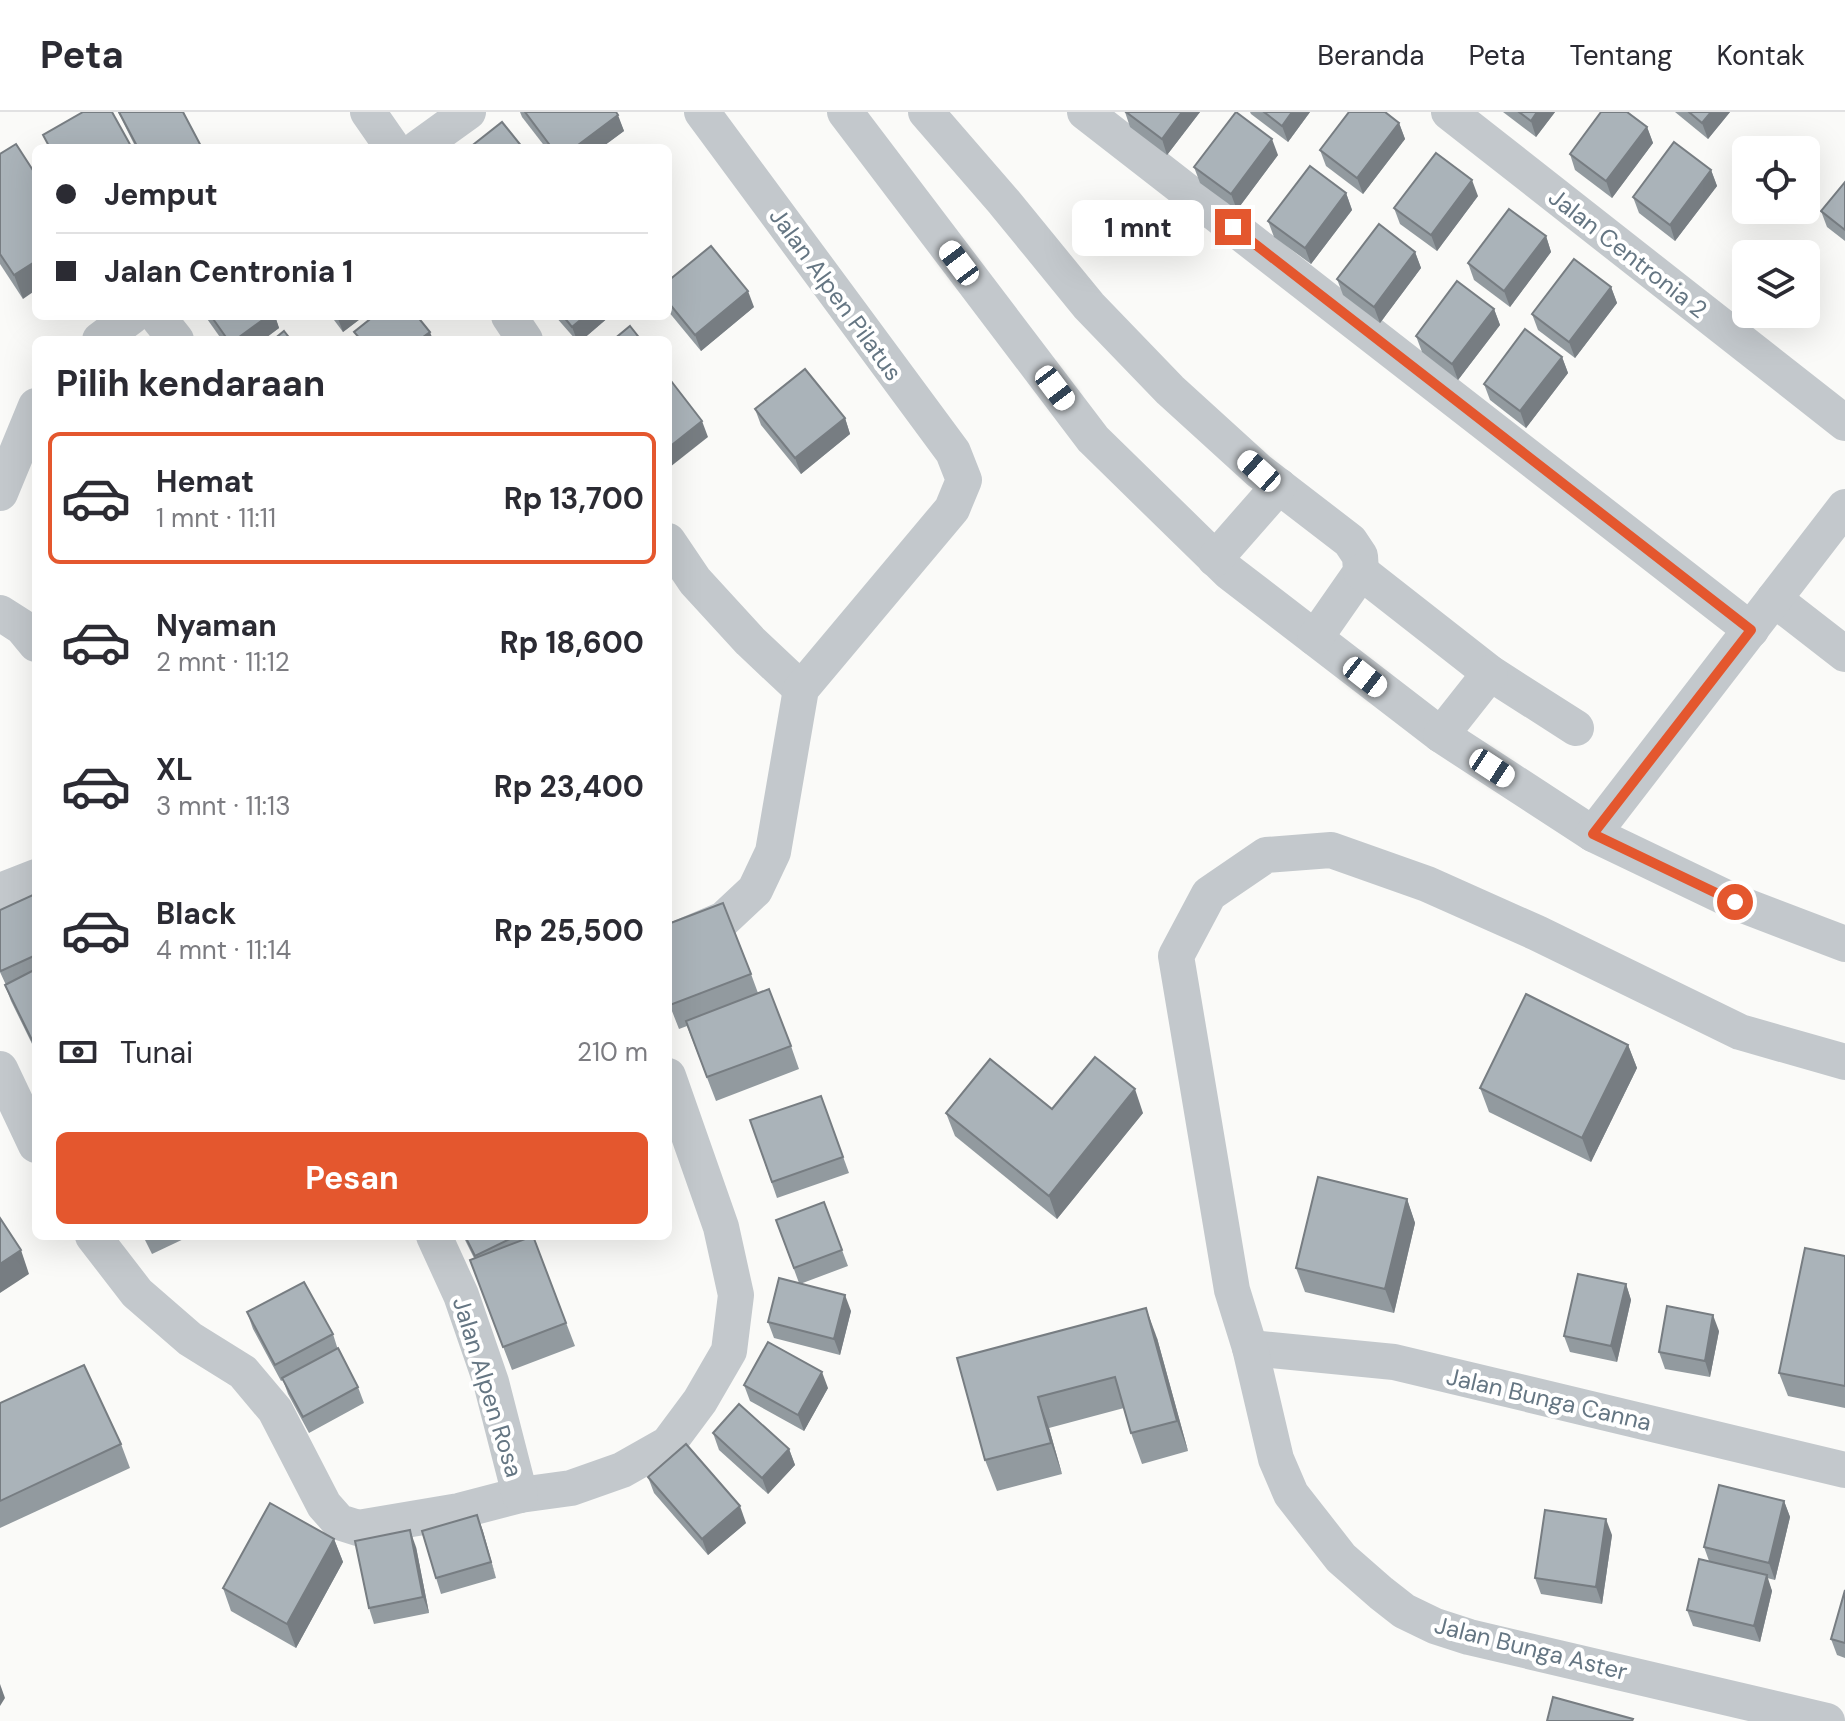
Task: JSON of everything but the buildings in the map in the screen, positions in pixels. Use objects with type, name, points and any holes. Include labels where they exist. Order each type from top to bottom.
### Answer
[{"type":"street","points":[[368,112],[390,144]]},
{"type":"street","points":[[424,144],[468,112]]},
{"type":"street","name":"Jalan Alpen Pilatus","points":[[702,112],[953,452],[964,480],[952,509],[801,689]]},
{"type":"street","points":[[845,112],[1093,439],[1229,572],[1441,735],[1593,834],[1735,902],[1845,944]]},
{"type":"street","points":[[926,112],[1089,306],[1170,390],[1259,471],[1350,541],[1360,556],[1361,572],[1315,638]]},
{"type":"street","points":[[1085,112],[1751,630]]},
{"type":"street","name":"Jalan Centronia 2","points":[[1449,112],[1845,423]]},
{"type":"street","points":[[105,336],[127,320]]},
{"type":"street","points":[[160,320],[173,336]]},
{"type":"street","points":[[0,493],[32,416]]},
{"type":"street","points":[[1215,559],[1279,486]]},
{"type":"street","points":[[1593,834],[1845,507]]},
{"type":"street","points":[[672,547],[695,581],[750,641],[801,689],[773,852],[755,890],[724,919],[672,941]]},
{"type":"street","points":[[1361,572],[1490,673],[1576,728]]},
{"type":"street","points":[[1774,599],[1845,654]]},
{"type":"street","points":[[0,613],[22,627],[32,639]]},
{"type":"street","points":[[1441,735],[1490,673]]},
{"type":"street","name":"Jalan Bunga Aster","points":[[1827,1721],[1469,1637],[1435,1626],[1404,1611],[1341,1558],[1291,1494],[1276,1459],[1250,1348],[1232,1290],[1176,956],[1209,894],[1266,855],[1331,850],[1427,884],[1537,933],[1740,1032],[1845,1062]]},
{"type":"street","points":[[0,891],[32,879]]},
{"type":"street","points":[[0,1069],[32,1137]]},
{"type":"street","points":[[96,1240],[137,1293],[190,1339],[243,1372],[275,1410],[324,1505],[339,1522],[358,1528],[459,1511],[520,1495],[571,1488],[622,1470],[668,1444],[700,1401],[729,1351],[736,1295],[721,1227],[672,1087]]},
{"type":"street","name":"Jalan Alpen Rosa","points":[[436,1240],[461,1295],[491,1382],[520,1495]]},
{"type":"street","name":"Jalan Bunga Canna","points":[[1250,1348],[1394,1362],[1845,1470]]},
{"type":"route","points":[[1233,227],[1751,630],[1593,834],[1735,902]]}]
